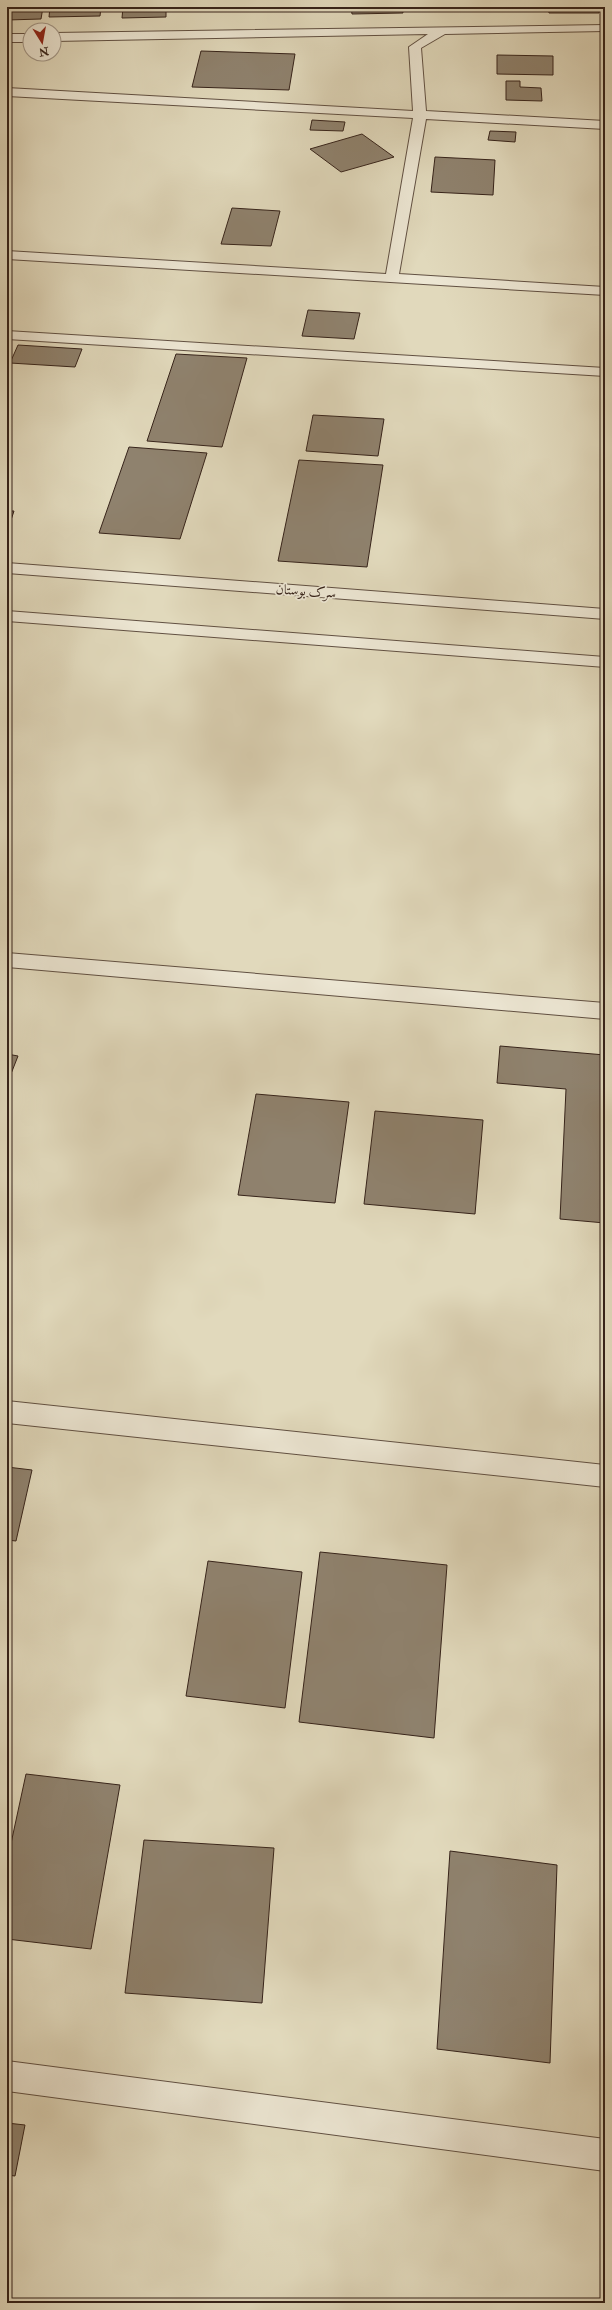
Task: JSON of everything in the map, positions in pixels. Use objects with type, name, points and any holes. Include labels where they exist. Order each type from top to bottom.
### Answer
[{"type":"street","points":[[62,37],[605,28]]},
{"type":"street","points":[[392,276],[420,116],[415,47],[444,31]]},
{"type":"street","points":[[7,38],[22,38]]},
{"type":"street","points":[[7,92],[420,116],[605,125]]},
{"type":"street","points":[[7,256],[392,276],[605,291]]},
{"type":"street","points":[[7,335],[605,372]]},
{"type":"street","name":"سرک بوستان","points":[[7,568],[605,614]]},
{"type":"street","points":[[7,616],[605,662]]},
{"type":"street","points":[[7,960],[605,1011]]},
{"type":"street","points":[[7,1412],[605,1476]]},
{"type":"street","points":[[7,2076],[605,2155]]},
{"type":"building","points":[[7,7],[43,7],[41,19],[7,20]]},
{"type":"building","points":[[50,7],[101,7],[100,16],[49,17]]},
{"type":"building","points":[[123,7],[166,7],[166,17],[122,18]]},
{"type":"building","points":[[351,7],[402,7],[403,13],[352,14]]},
{"type":"building","points":[[423,7],[468,7],[468,10],[424,11]]},
{"type":"building","points":[[490,7],[529,7],[530,11],[491,11]]},
{"type":"building","points":[[548,7],[598,7],[599,13],[549,13]]},
{"type":"building","points":[[201,51],[295,54],[289,90],[192,87]]},
{"type":"building","points":[[497,55],[553,56],[553,75],[497,74]]},
{"type":"building","points":[[506,81],[520,81],[520,87],[541,88],[542,101],[506,100]]},
{"type":"building","points":[[312,120],[345,122],[343,131],[310,130]]},
{"type":"building","points":[[490,131],[516,132],[515,142],[488,140]]},
{"type":"building","points":[[362,134],[394,157],[341,172],[310,149]]},
{"type":"building","points":[[435,157],[495,160],[493,195],[431,192]]},
{"type":"building","points":[[232,208],[280,211],[271,246],[221,244]]},
{"type":"building","points":[[308,310],[360,313],[354,339],[302,336]]},
{"type":"building","points":[[18,345],[82,349],[75,367],[10,363]]},
{"type":"building","points":[[176,354],[247,358],[222,447],[147,441]]},
{"type":"building","points":[[313,415],[384,419],[378,456],[306,451]]},
{"type":"building","points":[[129,447],[207,453],[180,539],[99,533]]},
{"type":"building","points":[[299,460],[383,465],[367,567],[278,561]]},
{"type":"building","points":[[7,511],[14,511],[7,532]]},
{"type":"building","points":[[500,1046],[605,1055],[605,1223],[560,1219],[566,1089],[497,1083]]},
{"type":"building","points":[[7,1054],[18,1056],[7,1084]]},
{"type":"building","points":[[256,1094],[349,1102],[335,1203],[238,1195]]},
{"type":"building","points":[[375,1111],[483,1120],[475,1214],[364,1204]]},
{"type":"building","points":[[7,1467],[32,1470],[16,1541],[7,1540]]},
{"type":"building","points":[[320,1552],[447,1565],[434,1738],[299,1722]]},
{"type":"building","points":[[208,1561],[302,1572],[285,1708],[186,1696]]},
{"type":"building","points":[[26,1774],[120,1785],[91,1949],[7,1939],[7,1862]]},
{"type":"building","points":[[144,1840],[274,1848],[262,2003],[125,1993]]},
{"type":"building","points":[[450,1851],[557,1865],[550,2063],[437,2049]]},
{"type":"building","points":[[7,2123],[25,2125],[15,2176],[7,2175]]}]
